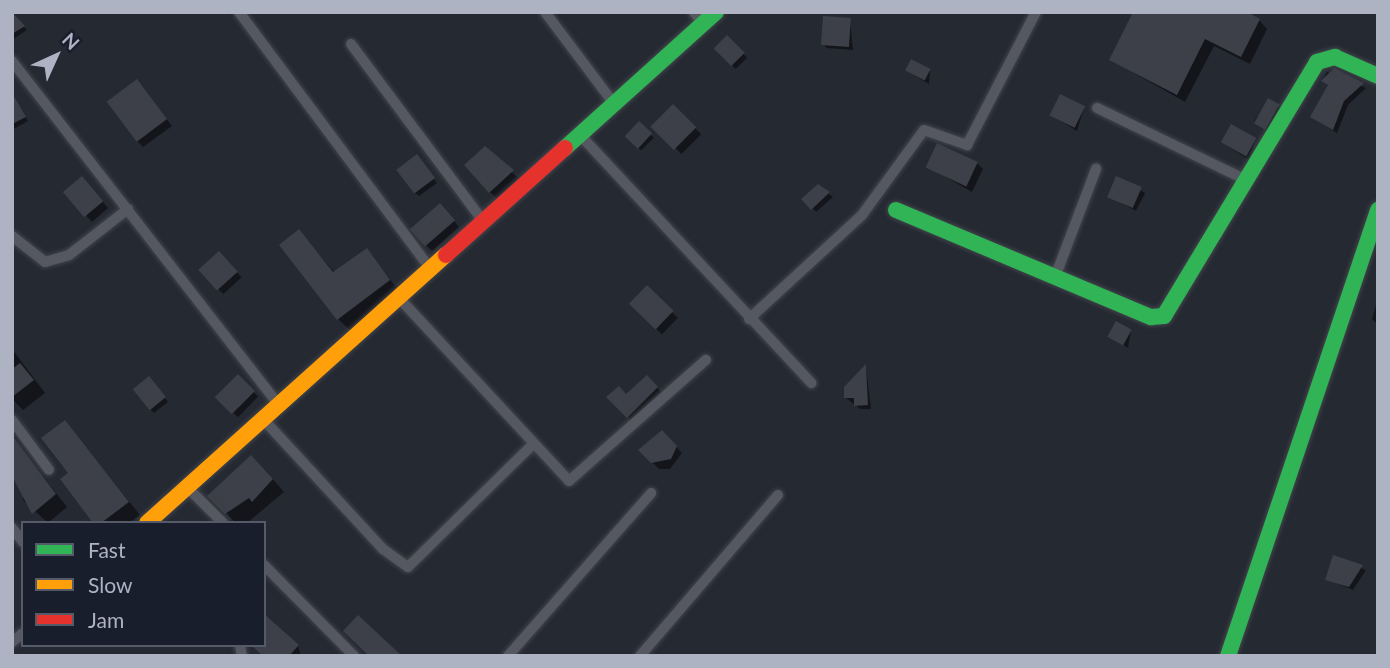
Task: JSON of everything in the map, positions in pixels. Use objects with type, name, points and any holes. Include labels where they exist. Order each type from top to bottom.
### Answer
[{"type":"street","points":[[239,12],[432,271]]},
{"type":"street","points":[[545,12],[615,104]]},
{"type":"street","points":[[148,521],[485,224],[615,104],[698,18],[716,12]]},
{"type":"street","points":[[749,319],[862,215],[924,130],[967,145],[1036,12]]},
{"type":"street","points":[[351,44],[485,224]]},
{"type":"street","points":[[896,210],[1151,317],[1164,316],[1244,179],[1324,55],[1378,76]]},
{"type":"street","points":[[12,61],[279,405]]},
{"type":"street","points":[[1097,108],[1244,179]]},
{"type":"street","points":[[581,136],[811,383]]},
{"type":"street","points":[[1055,276],[1096,169]]},
{"type":"street","points":[[12,236],[45,262],[69,255],[128,209]]},
{"type":"street","points":[[1228,656],[1378,209]]},
{"type":"street","points":[[400,299],[561,477],[580,478],[706,360]]},
{"type":"street","points":[[263,419],[383,549],[408,567],[531,446]]},
{"type":"street","points":[[12,420],[49,470]]},
{"type":"street","points":[[187,487],[221,521]]},
{"type":"street","points":[[508,656],[651,493]]},
{"type":"street","points":[[640,656],[778,495]]},
{"type":"street","points":[[266,567],[354,656]]},
{"type":"building","points":[[12,12],[25,26],[12,34]]},
{"type":"building","points":[[1133,12],[1247,12],[1260,19],[1241,57],[1205,39],[1177,95],[1109,60]]},
{"type":"building","points":[[823,16],[851,18],[849,47],[821,45]]},
{"type":"building","points":[[727,35],[745,53],[731,66],[714,48]]},
{"type":"building","points":[[911,59],[931,69],[925,81],[905,71]]},
{"type":"building","points":[[1334,68],[1364,83],[1344,101],[1333,130],[1310,117],[1328,85],[1321,81]]},
{"type":"building","points":[[137,79],[167,119],[137,142],[107,102]]},
{"type":"building","points":[[12,93],[26,117],[12,124]]},
{"type":"building","points":[[1060,94],[1085,106],[1075,128],[1049,116]]},
{"type":"building","points":[[1268,98],[1279,104],[1265,130],[1254,123]]},
{"type":"building","points":[[673,104],[696,127],[674,150],[650,127]]},
{"type":"building","points":[[639,121],[652,133],[638,149],[625,136]]},
{"type":"building","points":[[1231,124],[1256,138],[1246,156],[1221,142]]},
{"type":"building","points":[[937,143],[978,162],[966,186],[926,167]]},
{"type":"building","points":[[485,146],[514,170],[489,193],[464,165]]},
{"type":"building","points":[[417,154],[435,178],[414,194],[396,170]]},
{"type":"building","points":[[82,176],[103,201],[84,217],[63,192]]},
{"type":"building","points":[[1116,176],[1142,187],[1133,208],[1107,197]]},
{"type":"building","points":[[818,184],[830,192],[811,210],[801,199]]},
{"type":"building","points":[[440,203],[455,220],[425,247],[410,229]]},
{"type":"building","points":[[299,229],[333,272],[367,248],[390,280],[337,320],[279,245]]},
{"type":"building","points":[[219,251],[238,272],[217,291],[198,270]]},
{"type":"building","points":[[647,285],[674,311],[656,329],[629,304]]},
{"type":"building","points":[[1116,321],[1132,330],[1123,345],[1107,337]]},
{"type":"building","points":[[20,363],[34,380],[12,397],[12,369]]},
{"type":"building","points":[[866,364],[868,405],[854,406],[854,398],[844,398],[844,387]]},
{"type":"building","points":[[238,374],[255,391],[232,414],[215,397]]},
{"type":"building","points":[[647,375],[658,387],[627,418],[606,397],[619,386],[626,394]]},
{"type":"building","points":[[149,376],[166,397],[150,410],[133,389]]},
{"type":"building","points":[[65,420],[129,502],[104,521],[92,521],[60,479],[68,473],[41,438]]},
{"type":"building","points":[[662,430],[677,446],[671,459],[651,463],[638,450]]},
{"type":"building","points":[[12,435],[56,494],[32,514],[12,476]]},
{"type":"building","points":[[251,455],[273,479],[252,502],[249,498],[225,514],[207,496]]},
{"type":"building","points":[[1333,555],[1363,565],[1349,587],[1325,580]]},
{"type":"building","points":[[358,615],[402,656],[369,656],[343,631]]},
{"type":"building","points":[[266,616],[299,645],[289,656],[263,656],[253,647],[266,647]]},
{"type":"traffic: fast","points":[[565,148],[716,12]]},
{"type":"traffic: fast","points":[[896,210],[1151,317],[1164,316],[1317,62],[1335,57],[1378,76]]},
{"type":"traffic: fast","points":[[1228,656],[1378,209]]},
{"type":"traffic: slow","points":[[149,521],[446,255]]},
{"type":"traffic: jam","points":[[446,255],[565,148]]}]
